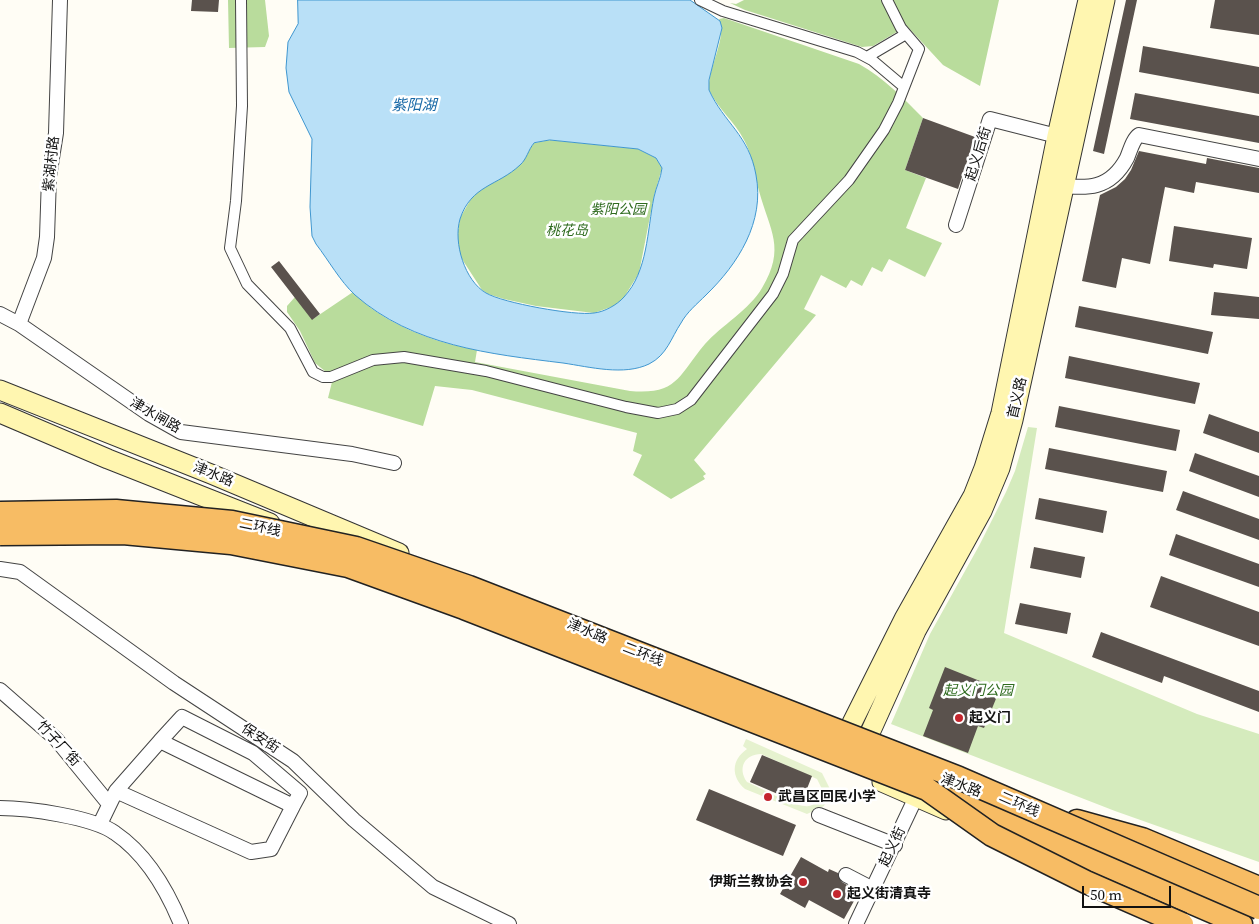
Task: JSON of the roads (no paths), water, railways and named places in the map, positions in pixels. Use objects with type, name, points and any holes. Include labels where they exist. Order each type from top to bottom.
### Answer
[{"type":"highway","name":"二环线","points":[[0,513],[116,511],[232,522],[356,548],[496,597],[959,778],[1259,908]]},
{"type":"highway","name":"二环线","points":[[0,534],[132,534],[231,544],[348,566],[464,608],[1240,924]]},
{"type":"highway","points":[[921,793],[992,835],[1086,882],[1182,924]]},
{"type":"highway","points":[[1018,805],[1142,839],[1259,888]]},
{"type":"main road","name":"首义路","points":[[852,769],[864,748],[916,631],[992,490],[1013,420],[1056,185],[1057,136],[1088,0]]},
{"type":"main road","name":"首义路","points":[[832,761],[904,619],[973,496],[984,468],[1001,413],[1056,185],[1105,0]]},
{"type":"main road","name":"津水路","points":[[0,390],[220,478],[864,748],[1259,903]]},
{"type":"main road","name":"津水路","points":[[0,413],[108,459],[494,613],[832,761],[921,793],[1218,924]]},
{"type":"street","name":"紫湖村路","points":[[19,324],[44,258],[47,238],[49,177],[56,133],[60,0]]},
{"type":"street","points":[[241,0],[242,106],[236,201],[230,248],[247,284],[290,328],[313,372],[327,378],[373,360],[404,357],[486,371],[639,410],[664,412],[682,407],[695,395],[772,294],[783,274],[793,240],[854,173],[884,130],[919,49],[906,34],[887,0]]},
{"type":"street","points":[[700,0],[723,11],[834,44],[867,57],[904,87]]},
{"type":"street","points":[[867,57],[906,34]]},
{"type":"street","name":"起义后街","points":[[956,225],[990,119],[1057,136]]},
{"type":"street","points":[[1056,185],[1094,186],[1110,180],[1119,170],[1139,135],[1259,159]]},
{"type":"street","name":"津水闸路","points":[[0,314],[19,324],[149,414],[181,432],[352,454],[394,463]]},
{"type":"street","name":"保安街","points":[[0,569],[20,572],[174,683],[293,761],[354,820],[433,887],[510,924]]},
{"type":"street","name":"竹子厂街","points":[[0,690],[56,739],[109,804]]},
{"type":"street","points":[[100,824],[116,792],[182,717],[253,753],[300,793],[271,849],[251,852],[116,792]]},
{"type":"street","points":[[160,741],[293,806]]},
{"type":"street","name":"起义街","points":[[856,924],[921,793]]},
{"type":"street","points":[[0,808],[25,810],[100,824],[114,832],[156,875],[172,902],[181,924]]},
{"type":"street","points":[[819,815],[894,845]]},
{"type":"street","points":[[846,875],[873,889]]},
{"type":"water","name":"紫阳湖","points":[[298,0],[690,0],[720,21],[722,28],[709,80],[709,90],[722,112],[742,139],[753,161],[758,192],[753,225],[746,241],[729,270],[686,315],[660,356],[639,368],[607,370],[508,356],[453,345],[427,337],[402,326],[378,312],[355,295],[339,277],[312,236],[310,207],[312,139],[289,92],[286,68],[288,42],[298,24]],"holes":[[[550,140],[638,149],[656,158],[662,168],[654,197],[642,263],[632,287],[618,303],[606,310],[594,313],[556,311],[523,305],[495,297],[486,293],[472,280],[462,260],[460,250],[458,239],[460,219],[471,199],[520,165],[534,143]]]},
{"type":"place","name":"起义门","points":[[959,718]]},
{"type":"place","name":"武昌区回民小学","points":[[768,797]]},
{"type":"place","name":"伊斯兰教协会","points":[[803,882]]},
{"type":"place","name":"起义街清真寺","points":[[837,894]]},
{"type":"park label","name":"紫阳公园","points":[[618,210]]},
{"type":"park label","name":"桃花岛","points":[[567,231]]},
{"type":"park label","name":"起义门公园","points":[[978,691]]}]
